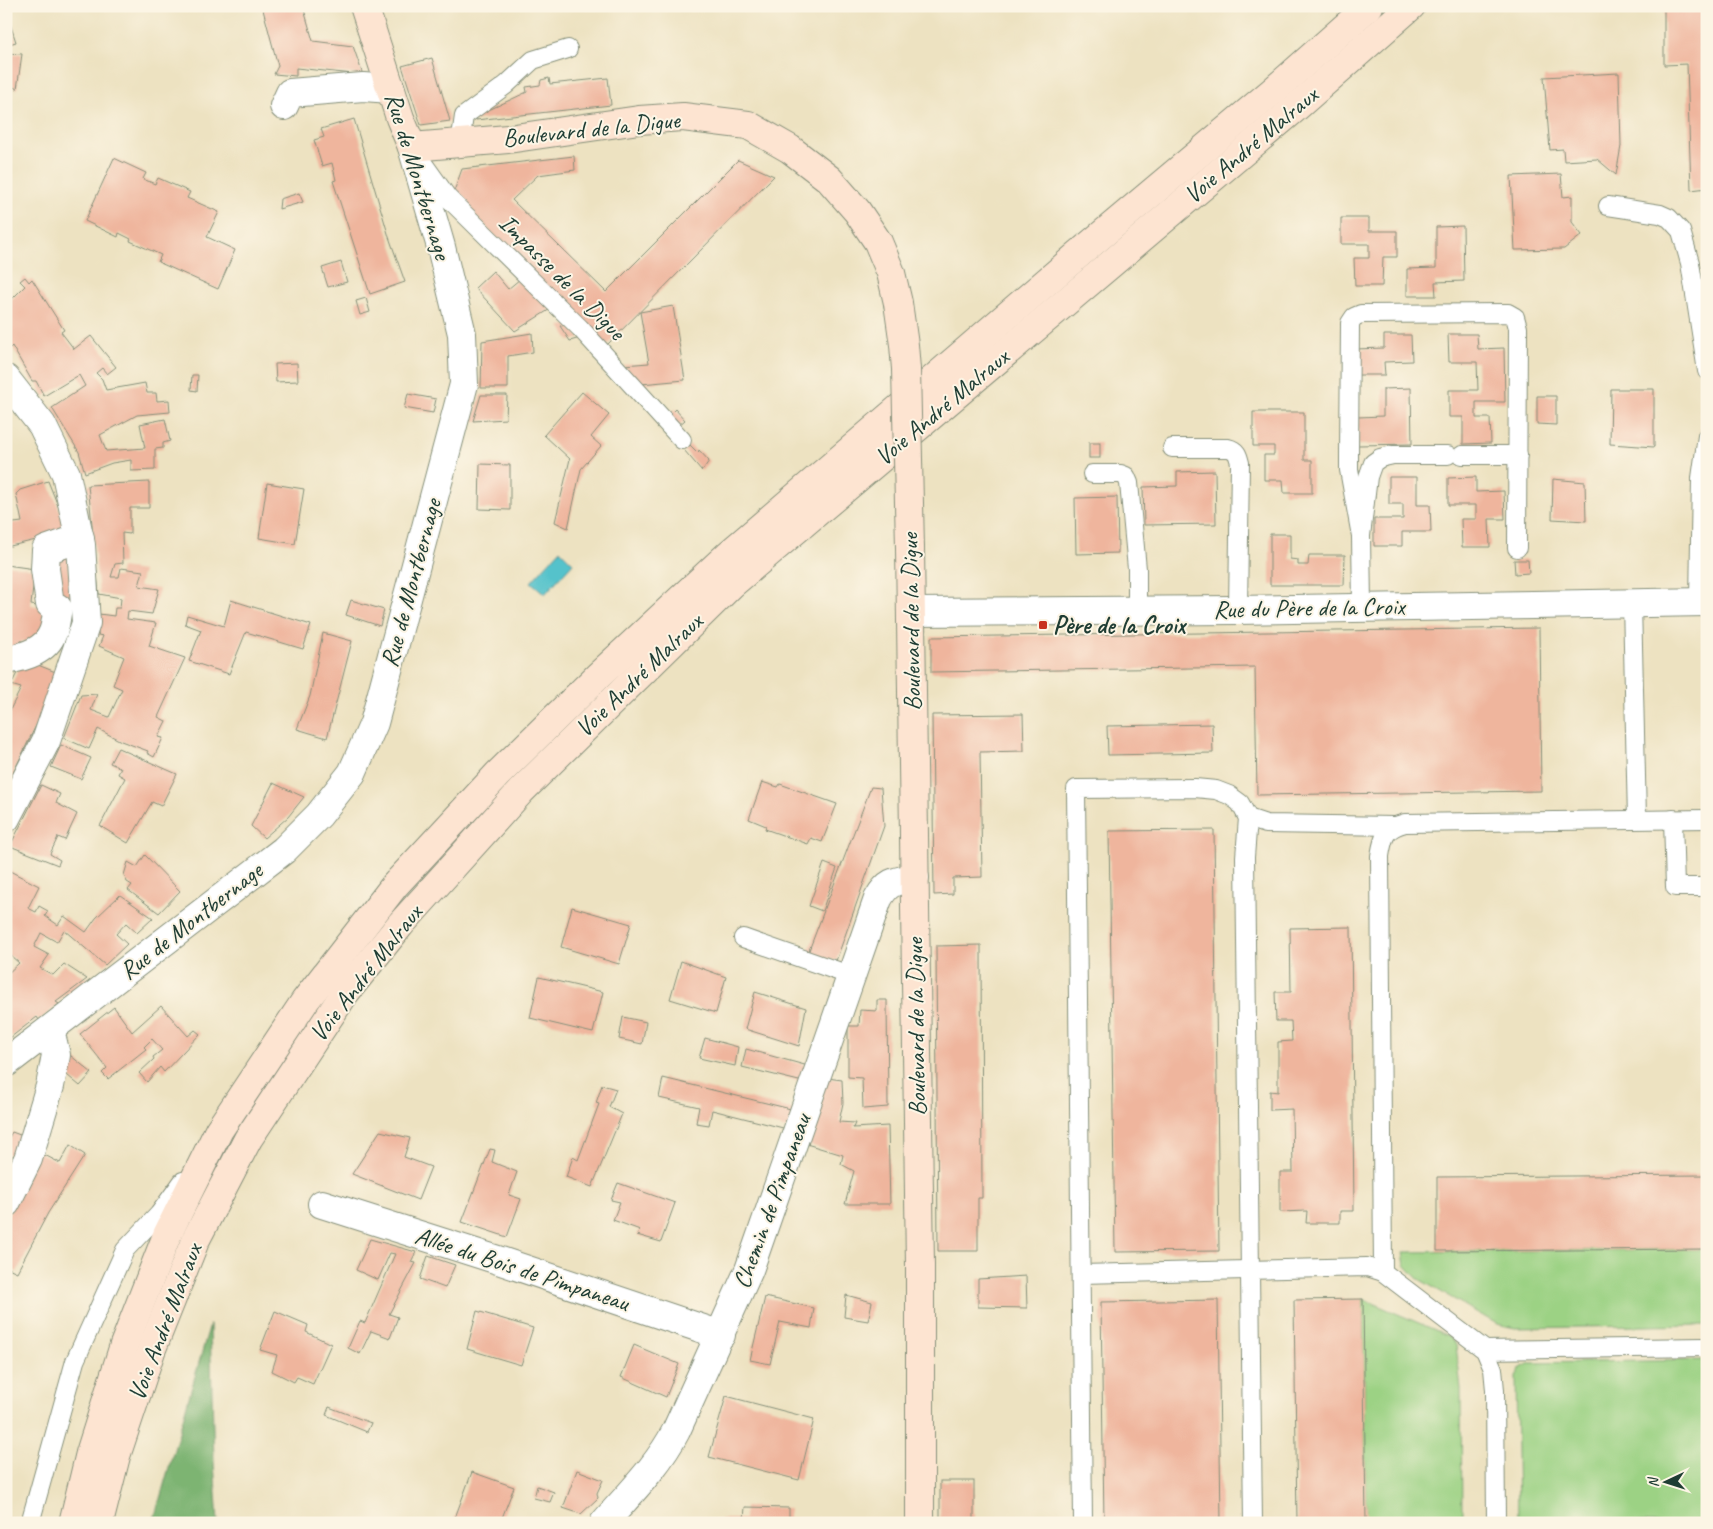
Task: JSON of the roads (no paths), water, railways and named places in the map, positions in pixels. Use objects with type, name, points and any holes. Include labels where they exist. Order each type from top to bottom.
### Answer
[{"type":"main road","name":"Rue de Montbernage","points":[[364,6],[400,118],[412,147]]},
{"type":"main road","name":"Voie André Malraux","points":[[73,1523],[90,1453],[124,1345],[167,1235],[219,1130],[305,1001],[396,885],[498,774],[598,676],[728,555],[1072,260],[1273,91],[1369,6]]},
{"type":"main road","name":"Voie André Malraux","points":[[99,1523],[116,1456],[150,1351],[195,1241],[248,1139],[345,993],[400,924],[521,791],[732,584],[1285,117],[1411,6]]},
{"type":"main road","name":"Boulevard de la Digue","points":[[412,147],[508,139],[639,120],[683,117],[748,125],[790,149],[829,180],[857,211],[873,235],[891,273],[898,303],[905,353],[910,548],[920,1266],[920,1523]]},
{"type":"street","points":[[282,96],[363,87],[392,89]]},
{"type":"street","name":"Rue de Montbernage","points":[[6,1063],[284,850],[319,815],[352,772],[374,723],[464,384],[462,334],[441,247],[412,147]]},
{"type":"street","points":[[6,379],[42,425],[66,474],[80,538],[86,623],[46,741],[6,818]]},
{"type":"street","points":[[6,660],[15,659],[36,651],[46,643],[53,632],[58,608],[50,604],[45,568],[46,550],[80,538]]},
{"type":"street","name":"Rue du Père de la Croix","points":[[911,612],[1137,609],[1238,610],[1703,602]]},
{"type":"street","name":"Chemin de Pimpaneau","points":[[604,1523],[667,1448],[721,1335],[749,1270],[878,899],[887,885],[915,878]]},
{"type":"street","points":[[6,1203],[28,1159],[50,1086],[56,1055],[50,1030]]},
{"type":"street","name":"Allée du Bois de Pimpaneau","points":[[322,1204],[501,1261],[721,1335]]},
{"type":"lane","points":[[460,144],[464,116],[506,85],[533,60],[568,49]]},
{"type":"lane","name":"Impasse de la Digue","points":[[412,147],[448,198],[580,328],[682,440]]},
{"type":"lane","points":[[1608,206],[1660,214],[1669,218],[1682,231],[1690,263],[1707,371]]},
{"type":"lane","points":[[1361,536],[1350,476],[1350,323],[1354,317],[1361,314],[1508,313],[1515,317],[1518,328],[1516,548]]},
{"type":"lane","points":[[1703,602],[1701,478],[1707,436]]},
{"type":"lane","points":[[1172,448],[1228,448],[1234,449],[1238,454],[1240,463],[1238,610]]},
{"type":"lane","points":[[1362,607],[1361,536],[1368,477],[1373,463],[1386,456],[1518,455]]},
{"type":"lane","points":[[1092,474],[1121,474],[1126,476],[1129,483],[1137,569],[1137,609]]},
{"type":"lane","points":[[1632,603],[1637,819]]},
{"type":"lane","points":[[1083,1523],[1076,789],[1195,788],[1216,790],[1229,795],[1240,803],[1248,818],[1245,857],[1253,1523]]},
{"type":"lane","points":[[1248,818],[1266,824],[1395,826],[1405,823],[1707,819]]},
{"type":"lane","points":[[1673,819],[1675,887],[1707,887]]},
{"type":"lane","points":[[1383,1272],[1380,856],[1386,834],[1395,826]]},
{"type":"lane","points":[[743,938],[852,976]]},
{"type":"lane","points":[[30,1523],[75,1361],[125,1250],[159,1214],[219,1130]]},
{"type":"lane","points":[[1080,1274],[1367,1267],[1383,1272],[1485,1350],[1493,1369],[1495,1390],[1496,1523]]},
{"type":"lane","points":[[1485,1350],[1707,1347]]},
{"type":"water","points":[[560,550],[573,563],[545,594],[531,582]]},
{"type":"place","name":"Père de la Croix","points":[[1043,625]]}]
